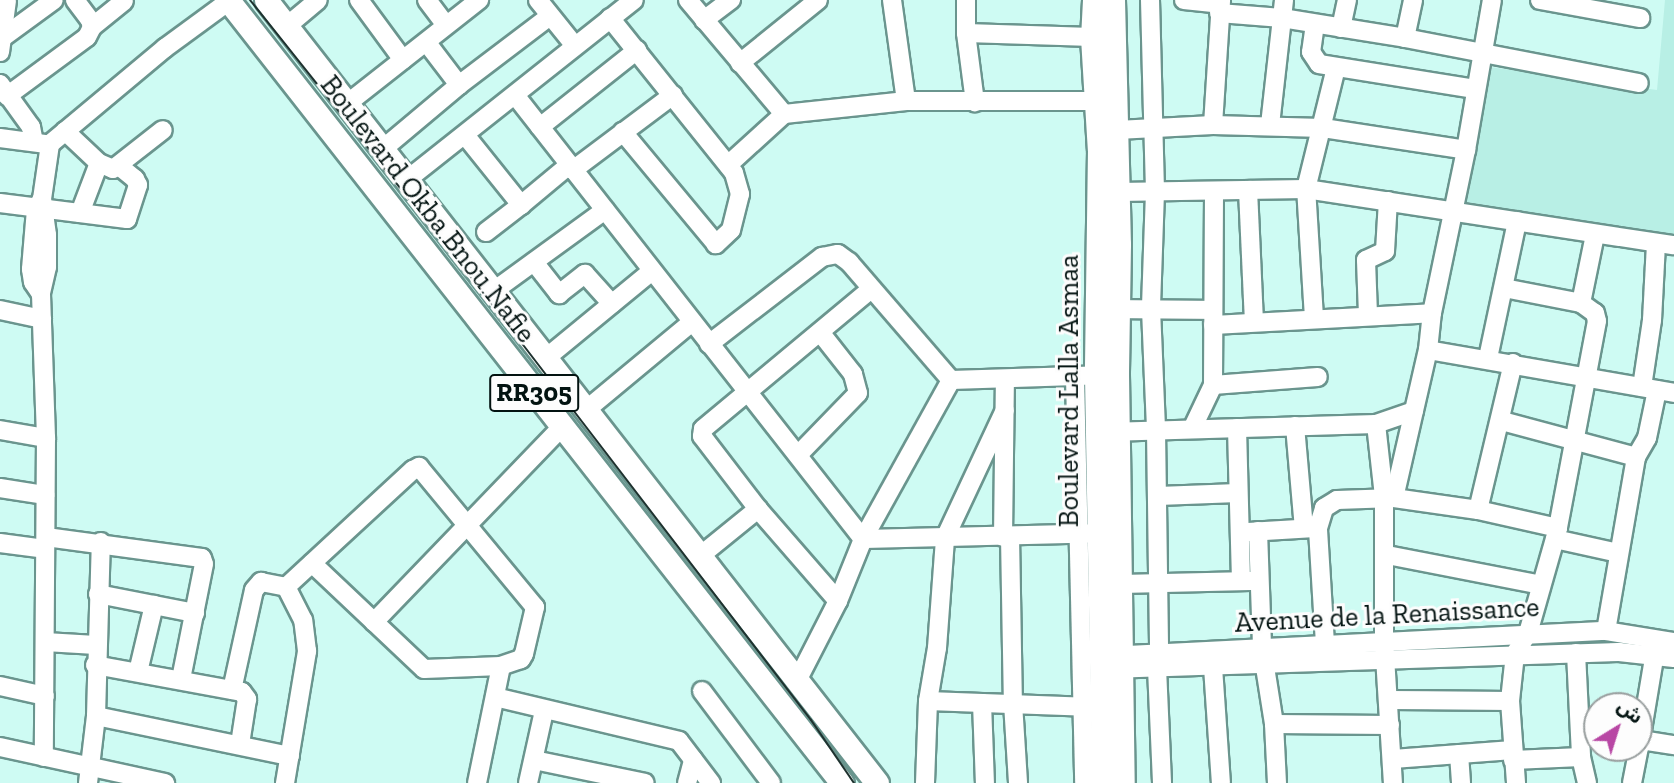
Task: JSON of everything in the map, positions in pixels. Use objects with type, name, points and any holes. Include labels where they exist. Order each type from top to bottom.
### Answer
[{"type":"main road","name":"Boulevard Okba Bnou Nafie","points":[[266,0],[798,678],[877,783]]},
{"type":"main road","name":"Boulevard Lalla Asmaa","points":[[1094,0],[1092,37],[1105,102],[1117,130],[1118,192],[1117,309],[1096,376]]},
{"type":"main road","name":"Boulevard Lalla Asmaa","points":[[1113,0],[1099,150],[1096,376],[1109,432],[1099,533],[1123,783]]},
{"type":"main road","name":"Boulevard Okba Bnou Nafie","points":[[229,1],[561,428],[842,783]]},
{"type":"main road","name":"Boulevard Lalla Asmaa","points":[[1099,533],[1119,584],[1112,662],[1093,707],[1103,783]]},
{"type":"street","points":[[1,45],[7,0]]},
{"type":"street","points":[[1,45],[54,0]]},
{"type":"street","points":[[75,0],[92,27]]},
{"type":"street","points":[[287,26],[318,0]]},
{"type":"street","points":[[359,0],[403,60]]},
{"type":"street","points":[[427,0],[446,25]]},
{"type":"street","points":[[348,103],[478,0]]},
{"type":"street","points":[[538,0],[575,46]]},
{"type":"street","points":[[408,179],[634,0]]},
{"type":"street","points":[[688,0],[784,114]]},
{"type":"street","points":[[704,20],[731,0]]},
{"type":"street","points":[[740,63],[818,0]]},
{"type":"street","points":[[892,0],[906,101]]},
{"type":"street","points":[[966,0],[966,33],[975,102]]},
{"type":"street","points":[[1150,0],[1155,127],[1151,309],[1158,496],[1158,661],[1162,783]]},
{"type":"street","points":[[1184,0],[1483,52],[1639,83]]},
{"type":"street","points":[[1270,125],[1284,0]]},
{"type":"street","points":[[1341,28],[1348,0]]},
{"type":"street","points":[[1405,38],[1413,0]]},
{"type":"street","points":[[1389,497],[1414,411],[1428,350],[1432,313],[1451,211],[1466,149],[1492,0]]},
{"type":"street","points":[[44,757],[46,438],[41,294],[33,282],[31,270],[41,206],[42,143],[4,90],[87,37],[92,27],[124,1]]},
{"type":"street","points":[[0,138],[42,143],[65,131],[165,48],[229,1]]},
{"type":"street","points":[[1552,1],[1618,7],[1640,18]]},
{"type":"street","points":[[1213,125],[1220,6]]},
{"type":"street","points":[[384,148],[459,85],[550,16]]},
{"type":"street","points":[[610,18],[728,165],[740,186],[738,211],[731,230],[716,244],[623,132]]},
{"type":"street","points":[[1315,24],[1311,56],[1319,64],[1475,89]]},
{"type":"street","points":[[966,33],[1092,37]]},
{"type":"street","points":[[427,43],[459,85]]},
{"type":"street","points":[[540,127],[637,50]]},
{"type":"street","points":[[1314,318],[1306,189],[1324,128],[1336,68]]},
{"type":"street","points":[[515,94],[863,539]]},
{"type":"street","points":[[486,232],[571,167],[673,95]]},
{"type":"street","points":[[728,165],[784,114],[906,101],[1105,102]]},
{"type":"street","points":[[1117,130],[1270,125],[1324,128],[1466,149]]},
{"type":"street","points":[[65,131],[108,169],[119,166],[163,130]]},
{"type":"street","points":[[464,135],[521,205]]},
{"type":"street","points":[[80,213],[99,163]]},
{"type":"street","points":[[0,203],[41,206],[127,219],[131,215],[138,185],[135,179],[119,166]]},
{"type":"street","points":[[1118,192],[1306,189],[1674,245]]},
{"type":"street","points":[[1248,190],[1254,321]]},
{"type":"street","points":[[1193,427],[1213,385],[1214,191]]},
{"type":"street","points":[[1368,315],[1366,260],[1385,251],[1388,201]]},
{"type":"street","points":[[495,290],[605,210]]},
{"type":"street","points":[[1488,358],[1517,221]]},
{"type":"street","points":[[1581,303],[1595,234]]},
{"type":"street","points":[[1606,631],[1636,457],[1647,438],[1658,390],[1651,334],[1656,244]]},
{"type":"street","points":[[709,344],[828,254],[844,257],[951,380],[1005,381],[1096,376],[1099,533],[1093,707],[1084,783]]},
{"type":"street","points":[[534,262],[559,294],[585,274],[612,304]]},
{"type":"street","points":[[545,358],[652,271]]},
{"type":"street","points":[[1504,288],[1581,303],[1595,313],[1597,321],[1556,534],[1528,633],[1515,654],[1510,701],[1516,783]]},
{"type":"street","points":[[838,601],[758,509],[702,436],[704,429],[871,289]]},
{"type":"street","points":[[1117,309],[1151,309],[1254,321],[1432,313]]},
{"type":"street","points":[[0,310],[41,319]]},
{"type":"street","points":[[586,410],[692,322]]},
{"type":"street","points":[[798,455],[858,393],[853,374],[820,332]]},
{"type":"street","points":[[1428,350],[1488,358],[1658,390]]},
{"type":"street","points":[[1478,510],[1502,421],[1513,363]]},
{"type":"street","points":[[1213,385],[1318,377]]},
{"type":"street","points":[[798,678],[838,601],[863,539],[951,380]]},
{"type":"street","points":[[1005,381],[1006,536],[1018,783]]},
{"type":"street","points":[[925,783],[928,701],[937,648],[945,538],[1006,410]]},
{"type":"street","points":[[1109,432],[1193,427],[1376,424],[1414,411]]},
{"type":"street","points":[[1502,421],[1636,457]]},
{"type":"street","points":[[1376,424],[1389,497],[1385,649],[1393,783]]},
{"type":"street","points":[[1295,426],[1325,644]]},
{"type":"street","points":[[374,622],[561,428]]},
{"type":"street","points":[[1237,428],[1241,581]]},
{"type":"street","points":[[0,430],[46,438]]},
{"type":"street","points":[[286,587],[312,563],[419,467],[535,607],[524,654],[521,659],[501,666],[424,669],[312,563]]},
{"type":"street","points":[[0,488],[45,495]]},
{"type":"street","points":[[1158,496],[1238,493]]},
{"type":"street","points":[[1311,528],[1324,508],[1337,500],[1389,497],[1478,510],[1618,553]]},
{"type":"street","points":[[700,556],[758,509]]},
{"type":"street","points":[[1239,532],[1311,528]]},
{"type":"street","points":[[1258,531],[1264,656],[1274,724],[1277,783]]},
{"type":"street","points":[[863,539],[1099,533]]},
{"type":"street","points":[[89,775],[96,716],[95,665],[101,542]]},
{"type":"street","points":[[0,543],[101,542],[202,558],[195,613],[181,679]]},
{"type":"street","points":[[1387,555],[1541,584]]},
{"type":"street","points":[[1119,584],[1259,580]]},
{"type":"street","points":[[232,690],[254,590],[261,582],[286,587]]},
{"type":"street","points":[[285,783],[307,650],[303,620],[286,587]]},
{"type":"street","points":[[98,594],[195,613]]},
{"type":"street","points":[[138,672],[154,605]]},
{"type":"street","name":"Avenue de la Renaissance","points":[[1112,662],[1385,649],[1528,633],[1606,631],[1662,645],[1674,658]]},
{"type":"street","points":[[45,642],[96,645]]},
{"type":"street","name":"Avenue de la Renaissance","points":[[1158,661],[1213,667],[1325,644],[1515,654],[1576,653],[1662,645]]},
{"type":"street","points":[[1651,692],[1662,645]]},
{"type":"street","points":[[1576,653],[1581,757],[1587,783]]},
{"type":"street","points":[[95,665],[181,679],[246,695],[240,744]]},
{"type":"street","points":[[477,783],[501,666]]},
{"type":"street","points":[[1213,667],[1221,783]]},
{"type":"street","points":[[0,687],[45,696]]},
{"type":"street","points":[[702,691],[771,783]]},
{"type":"street","points":[[495,697],[675,740],[711,783]]},
{"type":"street","points":[[1389,700],[1510,701]]},
{"type":"street","points":[[928,701],[1093,707]]},
{"type":"street","points":[[982,703],[985,783]]},
{"type":"street","points":[[528,783],[544,710]]},
{"type":"street","points":[[96,716],[290,756]]},
{"type":"street","points":[[1274,724],[1391,726]]},
{"type":"street","points":[[1653,745],[1674,745]]},
{"type":"street","points":[[0,747],[44,757],[89,775],[165,783]]},
{"type":"street","points":[[1393,759],[1459,754],[1581,757]]},
{"type":"street","points":[[1459,754],[1461,783]]},
{"type":"street","points":[[534,760],[645,783]]},
{"type":"street","points":[[687,783],[693,760]]},
{"type":"street","points":[[1632,783],[1636,762]]},
{"type":"shaded area","points":[[1665,0],[1674,0],[1674,240],[1462,206],[1489,67],[1657,90]]},
{"type":"tram line","points":[[250,0],[461,264],[811,720],[854,783]]}]
